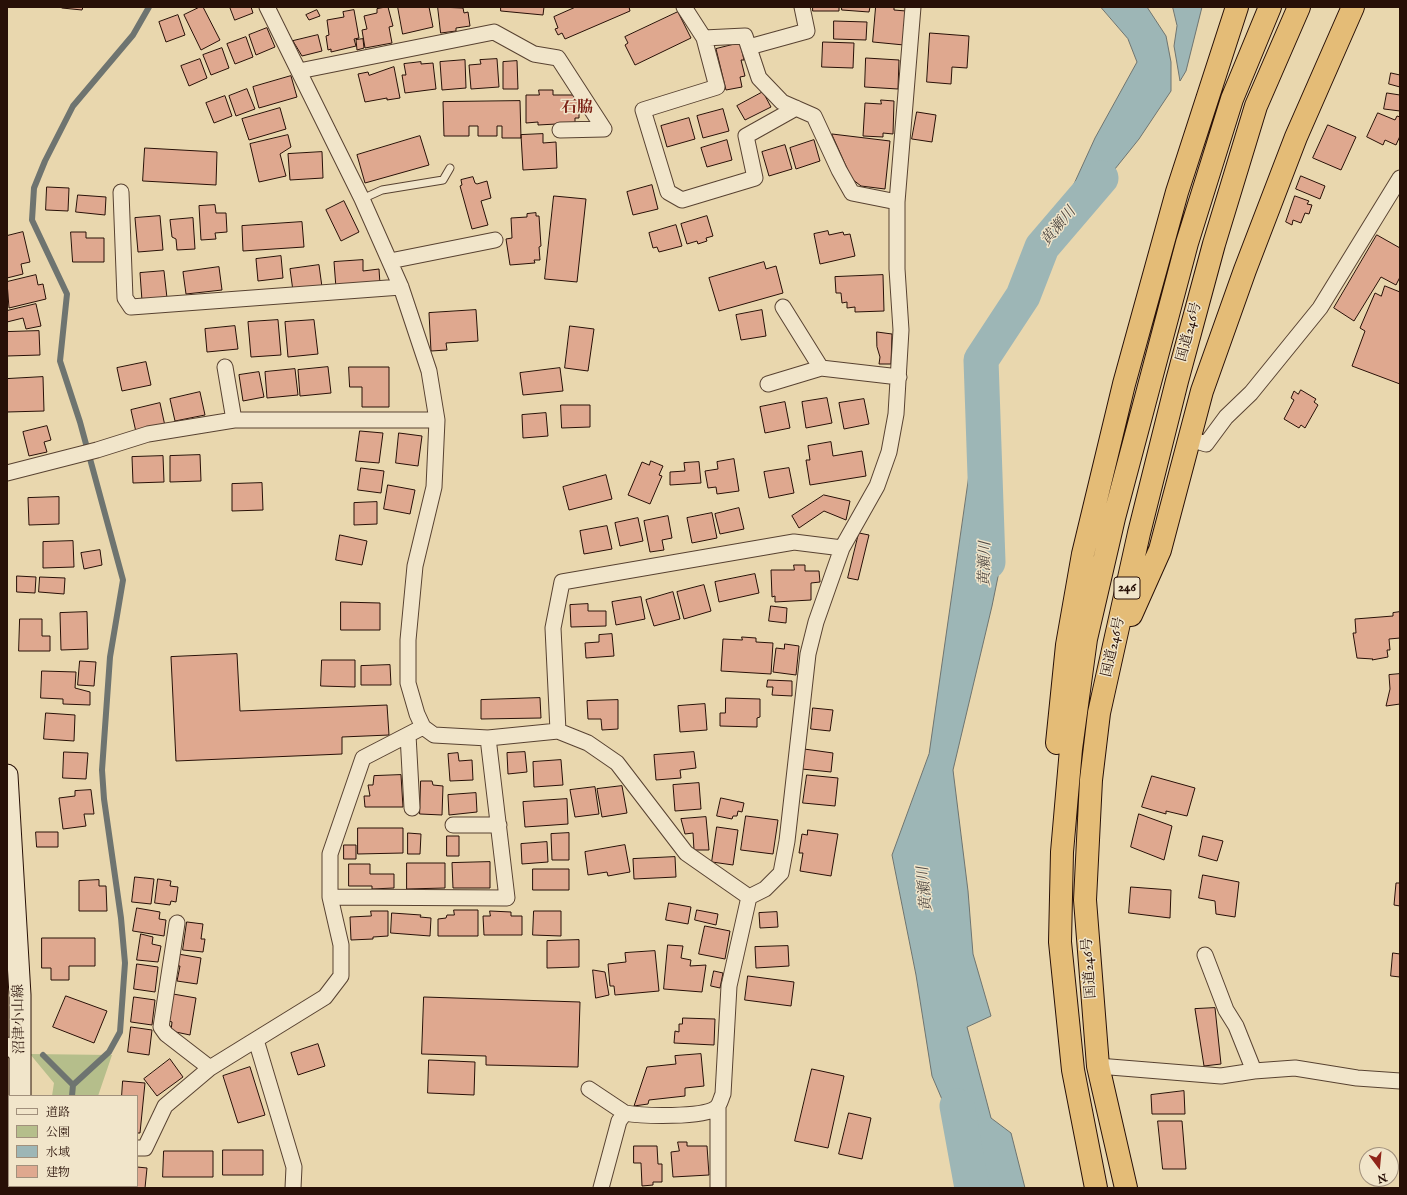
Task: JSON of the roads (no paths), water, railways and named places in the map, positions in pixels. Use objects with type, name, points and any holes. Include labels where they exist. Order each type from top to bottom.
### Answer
[{"type":"highway","points":[[1062,852],[1057,741],[1067,645],[1083,554],[1124,384],[1177,192],[1237,7]]},
{"type":"highway","name":"国道246号","points":[[1096,1188],[1073,1070],[1060,942],[1062,852],[1070,749],[1086,639],[1114,518],[1187,242],[1232,99],[1270,7]]},
{"type":"highway","name":"国道246号","points":[[1126,1188],[1098,1066],[1085,900],[1086,839],[1099,714],[1139,533],[1173,396],[1214,244],[1256,106],[1299,7]]},
{"type":"highway","points":[[1112,655],[1160,550],[1202,391],[1245,270],[1296,137],[1353,7]]},
{"type":"main road","name":"沼津小山線","points":[[7,775],[14,1051],[20,1095]]},
{"type":"street","points":[[267,7],[362,198],[401,288],[429,370],[437,420],[434,487],[415,566],[408,640],[408,683],[417,714],[423,727],[434,734],[488,738],[558,731],[588,743],[618,763],[686,853],[749,897]]},
{"type":"street","points":[[684,7],[704,38],[717,87],[642,110],[668,192],[682,200],[755,178],[746,136],[796,108]]},
{"type":"street","points":[[749,47],[807,31],[802,7]]},
{"type":"street","points":[[749,897],[765,889],[781,873],[788,841],[808,654],[816,622],[842,548],[877,486],[889,452],[896,414],[899,377],[901,330],[897,269],[897,202],[913,7]]},
{"type":"street","points":[[299,71],[494,32],[534,54],[558,58],[604,129],[560,130]]},
{"type":"street","points":[[704,38],[745,36],[759,78],[782,102],[814,116],[839,170],[852,193],[897,202]]},
{"type":"street","points":[[1190,439],[1206,444],[1226,417],[1251,393],[1320,308],[1400,178]]},
{"type":"street","points":[[121,192],[125,298],[131,307],[401,288]]},
{"type":"street","points":[[390,261],[495,240]]},
{"type":"street","points":[[783,307],[820,368]]},
{"type":"street","points":[[225,367],[234,420]]},
{"type":"street","points":[[768,384],[820,368],[899,377]]},
{"type":"street","points":[[7,473],[97,450],[148,434],[234,420],[437,420]]},
{"type":"street","points":[[558,731],[553,628],[562,582],[794,542],[842,548]]},
{"type":"street","points":[[138,1148],[144,1148],[165,1106],[210,1068],[325,997],[341,976],[341,945],[330,897],[330,854],[363,758],[423,727]]},
{"type":"street","points":[[408,735],[412,808]]},
{"type":"street","points":[[330,897],[507,898],[488,738]]},
{"type":"street","points":[[453,825],[499,825]]},
{"type":"street","points":[[718,1188],[718,1107],[723,1094],[729,986],[749,897]]},
{"type":"street","points":[[177,923],[161,1027],[166,1034],[210,1068]]},
{"type":"street","points":[[1205,955],[1226,1010],[1236,1026],[1254,1071]]},
{"type":"street","points":[[256,1040],[294,1166],[293,1188]]},
{"type":"street","points":[[1098,1066],[1221,1076],[1254,1071],[1295,1068],[1356,1078],[1400,1081]]},
{"type":"street","points":[[589,1089],[625,1113],[639,1115],[707,1113],[718,1107]]},
{"type":"street","points":[[600,1188],[619,1121],[625,1113]]},
{"type":"lane","points":[[362,198],[382,190],[443,180],[450,168]]},
{"type":"water","points":[[1101,7],[1147,7],[1166,36],[1171,62],[1171,91],[1139,139],[1074,220],[1063,208],[1095,138],[1137,62],[1128,39]]},
{"type":"water","points":[[1173,7],[1202,7],[1186,71],[1180,81],[1174,46],[1177,26]]},
{"type":"water","points":[[970,469],[1002,557],[992,606],[953,770],[968,891],[973,954],[991,1016],[967,1027],[991,1118],[1011,1133],[1025,1188],[980,1188],[932,1076],[916,975],[892,855],[929,754]]},
{"type":"waterway","points":[[72,1095],[73,1085],[109,1052],[120,1032],[125,963],[121,918],[104,799],[102,770],[110,657],[123,580],[80,422],[60,361],[67,294],[32,220],[34,188],[45,161],[73,106],[133,35],[149,7]]},
{"type":"waterway","name":"黄瀬川","points":[[988,562],[981,360],[1023,296],[1042,247],[1101,178]]},
{"type":"waterway","points":[[43,1055],[73,1085]]},
{"type":"waterway","name":"黄瀬川","points":[[957,1106],[972,1188]]},
{"type":"district","name":"石脇","points":[[577,109]]}]
